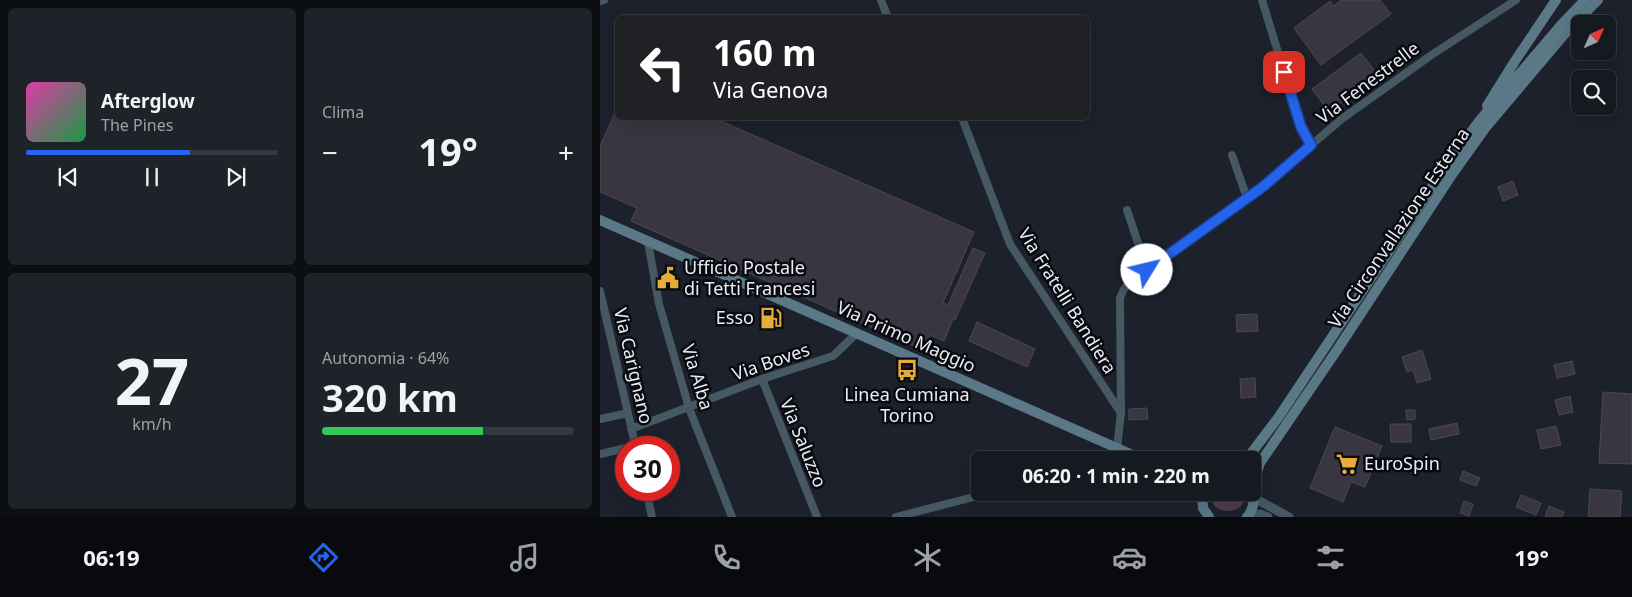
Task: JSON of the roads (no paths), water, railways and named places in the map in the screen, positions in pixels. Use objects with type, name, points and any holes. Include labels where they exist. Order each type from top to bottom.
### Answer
[{"type":"main road","points":[[1480,120],[1492,95],[1556,0]]},
{"type":"main road","name":"Via Circonvallazione Esterna","points":[[1253,451],[1278,418],[1445,167],[1480,120],[1562,24],[1586,0]]},
{"type":"main road","name":"Via Circonvallazione Esterna","points":[[1261,462],[1337,350],[1452,173],[1486,127],[1568,30],[1598,0]]},
{"type":"main road","name":"Via Primo Maggio","points":[[600,221],[1124,451]]},
{"type":"main road","name":"Via Circonvallazione Esterna","points":[[1247,517],[1252,509],[1252,501]]},
{"type":"main road","points":[[1202,505],[1209,517]]},
{"type":"street","points":[[600,1],[604,0]]},
{"type":"street","points":[[881,0],[887,15]]},
{"type":"street","points":[[1262,0],[1301,127],[1311,145]]},
{"type":"street","name":"Via Fenestrelle","points":[[1117,448],[1120,413],[1120,298],[1124,289],[1135,278],[1264,186],[1343,118],[1430,56],[1516,0]]},
{"type":"street","name":"Via Fratelli Bandiera","points":[[963,120],[1010,244],[1120,413]]},
{"type":"street","points":[[1232,155],[1247,198]]},
{"type":"street","points":[[1127,210],[1147,270]]},
{"type":"street","name":"Via Alba","points":[[648,242],[659,304],[689,408],[732,517]]},
{"type":"street","name":"Via Carignano","points":[[600,291],[632,429],[632,436]]},
{"type":"street","points":[[600,332],[609,329]]},
{"type":"street","name":"Via Boves","points":[[632,429],[762,379],[833,356],[857,333]]},
{"type":"street","name":"Via Saluzzo","points":[[762,379],[817,517]]},
{"type":"street","points":[[600,419],[628,413]]},
{"type":"street","points":[[600,454],[615,451]]},
{"type":"street","points":[[896,517],[971,498]]},
{"type":"street","points":[[1261,498],[1288,517]]},
{"type":"street","points":[[648,501],[652,517]]},
{"type":"street","points":[[1247,517],[1260,514],[1268,517]]},
{"type":"place","name":"Ufficio Postale di Tetti Francesi","points":[[668,278]]},
{"type":"place","name":"Esso","points":[[771,318]]},
{"type":"place","name":"Linea Cumiana Torino","points":[[907,370]]},
{"type":"place","name":"EuroSpin","points":[[1347,464]]}]
